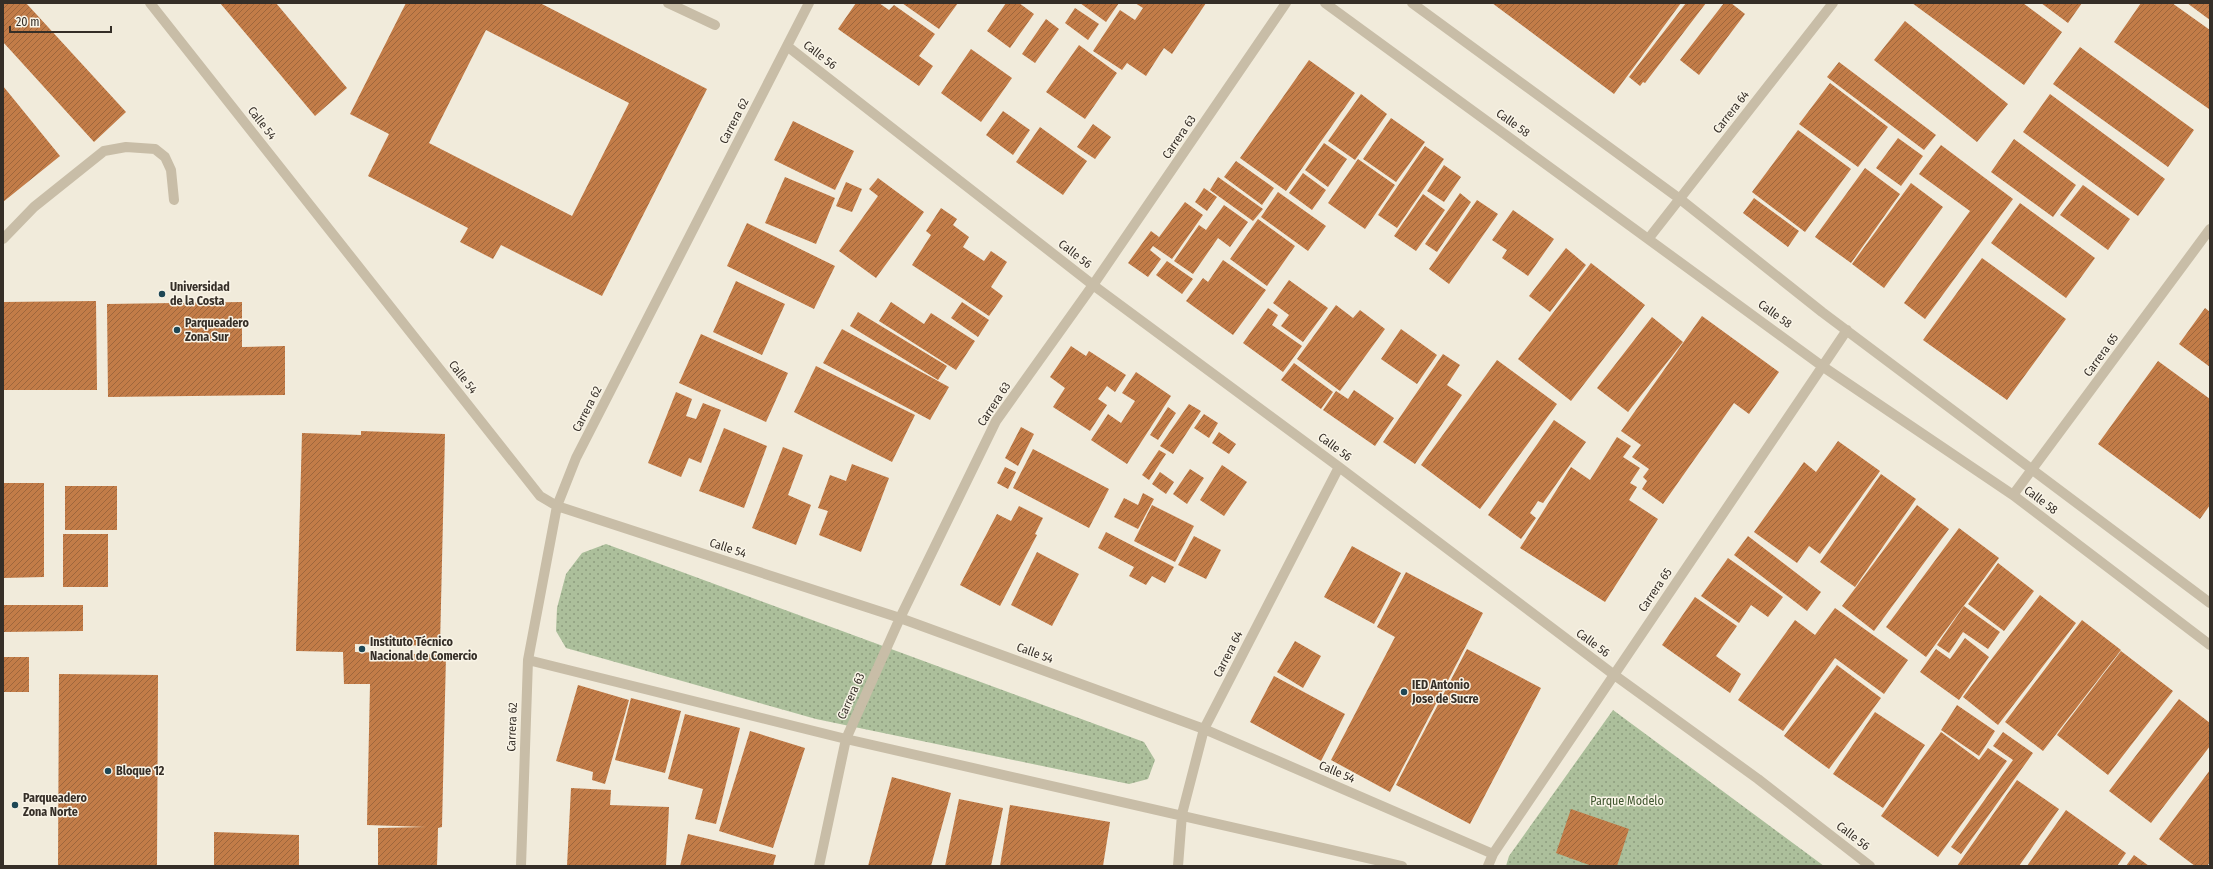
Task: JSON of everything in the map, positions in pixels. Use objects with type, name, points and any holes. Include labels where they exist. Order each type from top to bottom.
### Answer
[{"type":"street","name":"Calle 54","points":[[150,3],[540,496],[557,506],[900,618],[1204,729],[1493,854]]},
{"type":"street","points":[[668,3],[715,25]]},
{"type":"street","name":"Carrera 62","points":[[521,866],[528,660],[557,506],[576,458],[809,3]]},
{"type":"street","name":"Carrera 63","points":[[818,866],[846,739],[900,618],[996,421],[1093,285],[1286,3]]},
{"type":"street","name":"Calle 58","points":[[1325,3],[1649,238],[1822,366],[2013,495],[2210,645]]},
{"type":"street","name":"Calle 58","points":[[1412,3],[1680,199],[1847,330],[2032,471],[2210,603]]},
{"type":"street","name":"Carrera 64","points":[[1649,238],[1833,3]]},
{"type":"street","name":"Calle 56","points":[[787,46],[1093,285],[1339,467],[1613,674],[1758,779],[1870,866]]},
{"type":"street","points":[[3,239],[34,207],[104,151],[126,147],[155,149],[165,157],[171,170],[174,200]]},
{"type":"street","name":"Carrera 65","points":[[2013,495],[2210,229]]},
{"type":"street","name":"Carrera 65","points":[[1488,866],[1493,854],[1613,674],[1847,330]]},
{"type":"street","name":"Carrera 64","points":[[1178,866],[1182,814],[1204,729],[1339,467]]},
{"type":"street","points":[[528,660],[846,739],[1182,814],[1402,866]]},
{"type":"green space","points":[[606,544],[1144,742],[1155,760],[1148,779],[1129,784],[816,719],[566,648],[556,631],[557,608],[566,574],[582,553]]},
{"type":"green space","name":"Parque Modelo","points":[[1613,710],[1824,866],[1506,866],[1509,856]]},
{"type":"building","points":[[3,3],[26,3],[126,112],[94,142],[3,42]]},
{"type":"building","points":[[220,3],[276,3],[347,88],[315,116]]},
{"type":"building","points":[[406,3],[540,3],[707,89],[602,296],[501,245],[493,259],[460,242],[468,228],[368,176],[389,134],[350,114]],"holes":[[[486,30],[629,103],[572,216],[429,143]]]},
{"type":"building","points":[[856,3],[879,3],[889,10],[894,5],[935,34],[919,56],[933,66],[919,86],[838,29]]},
{"type":"building","points":[[902,3],[958,3],[939,29]]},
{"type":"building","points":[[1006,3],[1019,3],[1034,14],[1010,48],[987,31]]},
{"type":"building","points":[[1080,3],[1119,3],[1106,22]]},
{"type":"building","points":[[1135,3],[1206,3],[1172,54],[1164,48],[1146,76],[1127,63],[1122,70],[1093,51],[1120,10],[1135,20],[1143,8]]},
{"type":"building","points":[[1492,3],[1681,3],[1614,94]]},
{"type":"building","points":[[1686,3],[1706,3],[1645,83],[1643,82],[1640,86],[1629,77]]},
{"type":"building","points":[[1724,3],[1731,3],[1745,14],[1699,75],[1680,60]]},
{"type":"building","points":[[1912,3],[2023,3],[2062,32],[2024,85]]},
{"type":"building","points":[[2041,3],[2082,3],[2068,23]]},
{"type":"building","points":[[2141,3],[2172,3],[2210,30],[2209,109],[2114,42]]},
{"type":"building","points":[[2187,3],[2210,3],[2210,20]]},
{"type":"building","points":[[1075,8],[1099,24],[1088,40],[1065,23]]},
{"type":"building","points":[[1046,19],[1059,29],[1035,63],[1022,54]]},
{"type":"building","points":[[1905,21],[2008,104],[1977,142],[1874,60]]},
{"type":"building","points":[[1079,45],[1117,73],[1085,119],[1046,92]]},
{"type":"building","points":[[2080,47],[2194,130],[2168,167],[2053,84]]},
{"type":"building","points":[[971,49],[1012,78],[981,122],[941,93]]},
{"type":"building","points":[[1309,60],[1355,93],[1286,191],[1240,158]]},
{"type":"building","points":[[1839,62],[1936,135],[1924,150],[1827,77]]},
{"type":"building","points":[[1830,83],[1888,127],[1858,167],[1799,124]]},
{"type":"building","points":[[3,86],[60,156],[3,202]]},
{"type":"building","points":[[1361,94],[1387,114],[1355,160],[1328,141]]},
{"type":"building","points":[[2050,94],[2165,179],[2138,216],[2023,132]]},
{"type":"building","points":[[1003,111],[1030,130],[1013,155],[986,135]]},
{"type":"building","points":[[1391,118],[1425,142],[1396,182],[1363,159]]},
{"type":"building","points":[[793,121],[854,151],[835,190],[774,160]]},
{"type":"building","points":[[1093,124],[1111,137],[1095,159],[1077,147]]},
{"type":"building","points":[[1040,127],[1087,161],[1063,195],[1016,162]]},
{"type":"building","points":[[1798,130],[1851,169],[1805,232],[1752,192]]},
{"type":"building","points":[[1898,138],[1923,156],[1901,186],[1876,168]]},
{"type":"building","points":[[2014,139],[2076,185],[2053,217],[1991,172]]},
{"type":"building","points":[[1324,143],[1347,159],[1328,187],[1305,170]]},
{"type":"building","points":[[1941,145],[2013,199],[1925,319],[1904,303],[1970,211],[1919,174]]},
{"type":"building","points":[[1425,146],[1444,159],[1397,228],[1378,215]]},
{"type":"building","points":[[1358,159],[1395,185],[1365,229],[1328,203]]},
{"type":"building","points":[[1236,161],[1274,188],[1262,205],[1224,177]]},
{"type":"building","points":[[1444,165],[1461,177],[1444,202],[1427,191]]},
{"type":"building","points":[[1865,168],[1900,194],[1851,263],[1815,237]]},
{"type":"building","points":[[1303,173],[1326,190],[1312,210],[1289,193]]},
{"type":"building","points":[[785,177],[835,198],[816,244],[765,223]]},
{"type":"building","points":[[1218,177],[1263,209],[1253,221],[1210,190]]},
{"type":"building","points":[[878,178],[924,212],[876,278],[839,251],[878,196],[869,189]]},
{"type":"building","points":[[846,182],[862,189],[852,212],[836,206]]},
{"type":"building","points":[[1911,183],[1943,207],[1884,288],[1852,264]]},
{"type":"building","points":[[2083,185],[2130,219],[2108,250],[2060,215]]},
{"type":"building","points":[[1204,188],[1217,197],[1207,211],[1195,202]]},
{"type":"building","points":[[1278,192],[1326,226],[1308,251],[1261,217]]},
{"type":"building","points":[[1460,193],[1471,202],[1437,252],[1425,244]]},
{"type":"building","points":[[1423,194],[1445,210],[1416,251],[1394,236]]},
{"type":"building","points":[[1754,198],[1799,231],[1788,247],[1743,213]]},
{"type":"building","points":[[1477,200],[1498,214],[1449,284],[1429,269]]},
{"type":"building","points":[[1185,202],[1203,215],[1172,259],[1153,246],[1150,250],[1161,259],[1148,277],[1128,263],[1151,231],[1159,237],[1154,244]]},
{"type":"building","points":[[2020,203],[2095,258],[2066,298],[1991,243]]},
{"type":"building","points":[[1224,205],[1248,222],[1230,247],[1218,238],[1193,274],[1174,261],[1199,225],[1206,230]]},
{"type":"building","points":[[941,208],[957,219],[953,225],[969,237],[963,247],[984,261],[991,251],[1007,262],[991,287],[1003,296],[989,316],[912,265],[931,235],[926,231]]},
{"type":"building","points":[[1513,210],[1554,239],[1528,276],[1502,258],[1507,250],[1492,240]]},
{"type":"building","points":[[1258,219],[1295,246],[1267,286],[1230,259]]},
{"type":"building","points":[[747,223],[835,266],[814,309],[727,266]]},
{"type":"building","points":[[1566,248],[1586,265],[1550,312],[1529,296]]},
{"type":"building","points":[[1982,258],[2066,319],[2007,400],[1923,340]]},
{"type":"building","points":[[1223,260],[1266,290],[1233,335],[1186,301],[1203,278],[1208,282]]},
{"type":"building","points":[[1167,261],[1193,279],[1182,294],[1156,275]]},
{"type":"building","points":[[1591,263],[1645,305],[1571,401],[1518,359]]},
{"type":"building","points":[[1289,280],[1328,308],[1303,342],[1281,326],[1289,315],[1273,303]]},
{"type":"building","points":[[736,281],[785,304],[762,355],[713,332]]},
{"type":"building","points":[[96,301],[97,390],[3,390],[3,302]]},
{"type":"building","points":[[242,302],[242,347],[285,346],[285,395],[108,397],[107,304]]},
{"type":"building","points":[[891,302],[924,324],[931,313],[975,341],[956,370],[879,321]]},
{"type":"building","points":[[962,302],[989,320],[978,337],[951,318]]},
{"type":"building","points":[[1336,305],[1353,318],[1360,310],[1385,329],[1340,391],[1297,359]]},
{"type":"building","points":[[1268,308],[1278,315],[1272,325],[1302,346],[1283,372],[1243,343]]},
{"type":"building","points":[[2205,308],[2210,312],[2210,367],[2179,344]]},
{"type":"building","points":[[858,312],[947,366],[938,380],[850,326]]},
{"type":"building","points":[[1702,316],[1779,372],[1749,414],[1734,403],[1663,504],[1642,489],[1647,481],[1643,477],[1649,469],[1632,457],[1641,445],[1621,431]]},
{"type":"building","points":[[1652,317],[1683,342],[1628,412],[1597,388]]},
{"type":"building","points":[[842,329],[949,387],[930,420],[823,363]]},
{"type":"building","points":[[1401,329],[1437,355],[1417,384],[1381,359]]},
{"type":"building","points":[[701,334],[788,373],[766,422],[679,383]]},
{"type":"building","points":[[1071,346],[1086,356],[1089,351],[1126,375],[1115,392],[1107,386],[1098,399],[1107,405],[1090,431],[1053,407],[1065,388],[1050,377]]},
{"type":"building","points":[[1443,354],[1460,365],[1447,385],[1462,395],[1415,464],[1383,442]]},
{"type":"building","points":[[1497,360],[1557,404],[1480,509],[1421,465]]},
{"type":"building","points":[[2158,361],[2210,399],[2210,505],[2200,519],[2098,444]]},
{"type":"building","points":[[1294,363],[1333,392],[1321,409],[1281,380]]},
{"type":"building","points":[[816,366],[915,415],[892,462],[794,412]]},
{"type":"building","points":[[1136,372],[1171,396],[1127,464],[1091,440],[1108,414],[1121,423],[1135,401],[1122,393]]},
{"type":"building","points":[[1354,390],[1394,418],[1375,446],[1323,410],[1336,391],[1348,399]]},
{"type":"building","points":[[676,392],[692,399],[686,416],[696,419],[703,403],[721,410],[701,463],[689,458],[681,477],[648,463]]},
{"type":"building","points":[[1189,404],[1201,411],[1173,454],[1160,446]]},
{"type":"building","points":[[1168,407],[1176,413],[1158,440],[1150,435]]},
{"type":"building","points":[[1204,414],[1218,423],[1209,438],[1194,428]]},
{"type":"building","points":[[1554,420],[1586,442],[1543,503],[1538,501],[1530,513],[1536,518],[1521,539],[1488,515]]},
{"type":"building","points":[[1021,427],[1034,434],[1018,466],[1005,458]]},
{"type":"building","points":[[724,428],[767,446],[744,508],[699,491]]},
{"type":"building","points":[[361,431],[445,434],[440,646],[355,644],[355,652],[446,655],[442,827],[438,828],[437,866],[378,866],[378,828],[426,827],[367,825],[370,684],[344,684],[343,652],[296,651],[302,433],[361,435]]},
{"type":"building","points":[[1219,432],[1236,444],[1229,454],[1212,443]]},
{"type":"building","points":[[1617,437],[1631,446],[1623,457],[1640,468],[1630,483],[1637,487],[1629,500],[1658,519],[1605,602],[1520,548],[1571,467],[1590,480]]},
{"type":"building","points":[[1838,441],[1880,471],[1820,554],[1809,546],[1797,563],[1754,532],[1804,462],[1816,472]]},
{"type":"building","points":[[783,447],[803,455],[788,495],[811,505],[796,545],[752,528]]},
{"type":"building","points":[[1033,449],[1109,489],[1089,528],[1013,488]]},
{"type":"building","points":[[1159,450],[1166,454],[1149,480],[1142,475]]},
{"type":"building","points":[[852,464],[889,478],[861,552],[819,535],[828,511],[818,508],[830,475],[846,481]]},
{"type":"building","points":[[1222,465],[1247,482],[1224,516],[1200,500]]},
{"type":"building","points":[[1005,467],[1016,472],[1008,489],[997,483]]},
{"type":"building","points":[[1190,469],[1204,478],[1187,504],[1173,494]]},
{"type":"building","points":[[1160,472],[1174,482],[1166,494],[1152,484]]},
{"type":"building","points":[[1881,474],[1916,499],[1855,587],[1820,562]]},
{"type":"building","points":[[3,483],[44,483],[44,577],[3,578]]},
{"type":"building","points":[[65,486],[117,486],[117,530],[65,530]]},
{"type":"building","points":[[1143,493],[1154,499],[1138,529],[1114,517],[1124,498],[1138,505]]},
{"type":"building","points":[[1152,505],[1194,526],[1175,562],[1134,541]]},
{"type":"building","points":[[1917,505],[1949,529],[1874,631],[1842,606]]},
{"type":"building","points":[[1019,506],[1043,518],[1035,534],[1037,535],[1000,606],[960,585],[997,514],[1011,521]]},
{"type":"building","points":[[1959,528],[1999,558],[1926,657],[1886,627]]},
{"type":"building","points":[[1106,532],[1174,567],[1165,583],[1152,576],[1146,585],[1129,576],[1134,567],[1098,548]]},
{"type":"building","points":[[63,534],[108,534],[108,587],[63,587]]},
{"type":"building","points":[[1194,536],[1221,550],[1206,579],[1178,565]]},
{"type":"building","points":[[1748,536],[1821,592],[1807,611],[1734,555]]},
{"type":"building","points":[[1352,546],[1401,573],[1374,624],[1324,597]]},
{"type":"building","points":[[1037,552],[1079,574],[1052,626],[1011,605]]},
{"type":"building","points":[[1728,558],[1783,597],[1768,617],[1751,605],[1739,623],[1701,596]]},
{"type":"building","points":[[1998,563],[2034,591],[2004,631],[1968,604]]},
{"type":"building","points":[[1406,572],[1483,613],[1390,792],[1331,760],[1395,637],[1377,627]]},
{"type":"building","points":[[2040,595],[2076,623],[1998,725],[1963,697]]},
{"type":"building","points":[[1695,597],[1737,626],[1716,656],[1741,674],[1730,693],[1662,645]]},
{"type":"building","points":[[3,605],[83,605],[83,631],[3,632]]},
{"type":"building","points":[[1964,606],[2000,632],[1988,649],[1963,632],[1949,653],[1937,645]]},
{"type":"building","points":[[1835,608],[1908,660],[1884,694],[1835,658],[1783,731],[1738,700],[1795,620],[1815,635]]},
{"type":"building","points":[[2082,620],[2121,650],[2043,751],[2005,722]]},
{"type":"building","points":[[1965,638],[1989,657],[1959,700],[1920,672],[1936,649],[1950,659]]},
{"type":"building","points":[[1295,641],[1321,656],[1303,688],[1277,672]]},
{"type":"building","points":[[1467,649],[1541,688],[1470,824],[1396,785]]},
{"type":"building","points":[[2121,651],[2173,691],[2108,775],[2057,735]]},
{"type":"building","points":[[3,657],[29,657],[29,692],[3,692]]},
{"type":"building","points":[[1837,665],[1881,698],[1829,769],[1784,736]]},
{"type":"building","name":"Bloque 12","points":[[59,674],[158,675],[157,866],[58,866]]},
{"type":"building","points":[[1274,676],[1345,714],[1321,761],[1250,722]]},
{"type":"building","points":[[578,685],[629,700],[605,784],[592,780],[593,772],[556,761]]},
{"type":"building","points":[[631,698],[681,711],[665,773],[615,760]]},
{"type":"building","points":[[2179,699],[2210,723],[2210,746],[2151,823],[2109,791]]},
{"type":"building","points":[[1957,705],[1995,731],[1979,756],[1941,730]]},
{"type":"building","points":[[1875,712],[1925,745],[1883,808],[1833,774]]},
{"type":"building","points":[[685,714],[740,728],[716,824],[695,819],[703,789],[668,779]]},
{"type":"building","points":[[750,731],[805,748],[773,848],[719,831]]},
{"type":"building","points":[[1941,732],[1979,760],[1988,748],[2007,761],[1938,857],[1881,816]]},
{"type":"building","points":[[2003,732],[2033,753],[1961,854],[1951,847],[2013,760],[1993,746]]},
{"type":"building","points":[[2210,770],[2210,862],[2207,866],[2195,866],[2159,839]]},
{"type":"building","points":[[892,777],[951,793],[931,866],[868,866]]},
{"type":"building","points":[[2017,780],[2059,809],[2019,866],[1957,866]]},
{"type":"building","points":[[571,788],[611,790],[610,805],[669,807],[666,866],[567,866]]},
{"type":"building","points":[[959,799],[1003,808],[991,866],[945,866]]},
{"type":"building","points":[[1010,805],[1110,822],[1103,866],[1000,866]]},
{"type":"building","points":[[1571,809],[1629,829],[1617,866],[1592,866],[1556,853]]},
{"type":"building","points":[[2066,810],[2126,853],[2117,866],[2027,866]]},
{"type":"building","points":[[214,832],[299,835],[299,866],[214,866]]},
{"type":"building","points":[[688,834],[776,855],[773,866],[680,866]]},
{"type":"building","points":[[2134,855],[2149,866],[2126,866]]},
{"type":"place","name":"Universidad de la Costa","points":[[162,294]]},
{"type":"place","name":"Parqueadero Zona Sur","points":[[177,330]]},
{"type":"place","name":"Instituto Técnico Nacional de Comercio","points":[[362,649]]},
{"type":"place","name":"IED Antonio Jose de Sucre","points":[[1404,692]]},
{"type":"place","name":"Bloque 12","points":[[108,771]]},
{"type":"place","name":"Parqueadero Zona Norte","points":[[15,805]]}]
